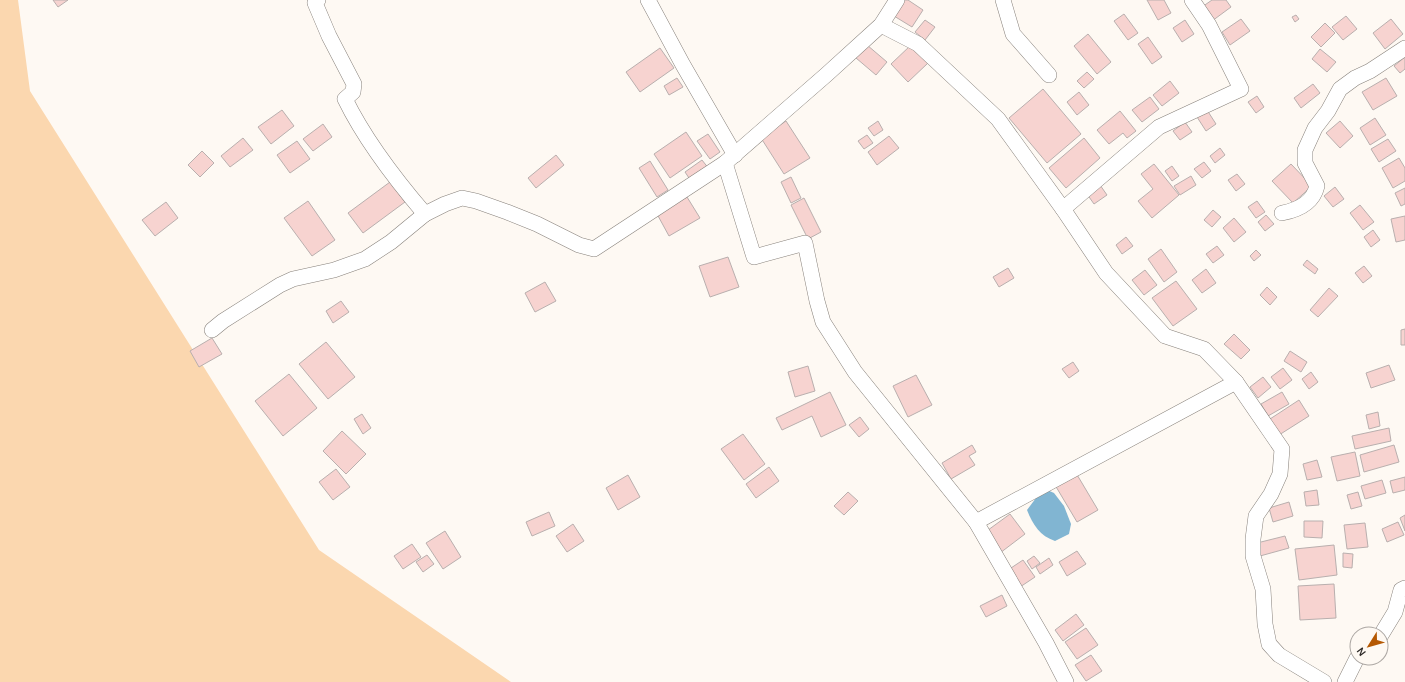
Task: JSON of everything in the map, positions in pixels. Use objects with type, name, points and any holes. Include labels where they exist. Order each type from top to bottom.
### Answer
[{"type":"street","points":[[318,0],[315,4],[326,30],[354,84],[354,92],[345,99],[353,116],[406,192],[425,214]]},
{"type":"street","points":[[648,0],[683,65],[730,159],[754,256],[805,243],[817,302],[823,322],[855,372],[976,522],[1046,643],[1066,682]]},
{"type":"street","points":[[212,330],[223,321],[293,279],[334,270],[365,259],[391,242],[425,214],[445,204],[462,198],[469,199],[514,215],[579,245],[594,249],[730,159],[881,25],[897,0]]},
{"type":"street","points":[[1003,0],[1013,34],[1050,75]]},
{"type":"street","points":[[1063,209],[1159,127],[1241,89],[1209,25],[1192,0]]},
{"type":"street","points":[[881,25],[918,44],[998,119],[1063,209],[1106,274],[1165,336],[1204,349],[1236,382],[1282,449],[1280,474],[1271,494],[1256,516],[1253,539],[1253,556],[1263,589],[1265,624],[1269,644],[1279,655],[1324,682]]},
{"type":"street","points":[[1282,213],[1292,211],[1304,205],[1312,198],[1316,191],[1317,186],[1305,163],[1304,150],[1315,128],[1328,111],[1340,89],[1355,78],[1370,71],[1405,48]]},
{"type":"street","points":[[976,522],[1236,382]]},
{"type":"street","points":[[1386,626],[1395,612],[1401,590],[1405,588]]},
{"type":"street","points":[[1345,682],[1353,666]]},
{"type":"shaded area","points":[[0,0],[18,0],[30,91],[319,550],[511,682],[0,682]]},
{"type":"water","points":[[1045,489],[1054,493],[1064,506],[1071,524],[1069,534],[1055,541],[1041,533],[1027,510]]},
{"type":"building","points":[[53,0],[68,0],[58,7]]},
{"type":"building","points":[[904,0],[908,0],[923,10],[912,27],[894,16]]},
{"type":"building","points":[[1147,0],[1164,0],[1171,13],[1158,20]]},
{"type":"building","points":[[1212,0],[1226,0],[1231,7],[1212,21],[1202,7]]},
{"type":"building","points":[[1124,14],[1138,33],[1128,40],[1114,21]]},
{"type":"building","points":[[1296,15],[1299,19],[1295,22],[1292,17]]},
{"type":"building","points":[[1346,16],[1357,29],[1343,40],[1332,27]]},
{"type":"building","points":[[1241,19],[1250,31],[1230,45],[1222,32]]},
{"type":"building","points":[[1391,19],[1403,34],[1385,49],[1373,33]]},
{"type":"building","points":[[925,20],[935,27],[925,40],[915,32]]},
{"type":"building","points":[[1185,20],[1194,34],[1182,42],[1173,28]]},
{"type":"building","points":[[1325,23],[1335,33],[1321,47],[1311,37]]},
{"type":"building","points":[[1088,34],[1111,62],[1097,74],[1074,46]]},
{"type":"building","points":[[1148,37],[1162,57],[1152,64],[1138,44]]},
{"type":"building","points":[[867,45],[887,62],[876,75],[856,58]]},
{"type":"building","points":[[911,45],[928,63],[908,82],[891,64]]},
{"type":"building","points":[[660,48],[674,68],[640,92],[626,72]]},
{"type":"building","points":[[1320,49],[1336,62],[1327,72],[1312,59]]},
{"type":"building","points":[[1405,57],[1405,69],[1400,73],[1394,66]]},
{"type":"building","points":[[1087,72],[1094,79],[1084,88],[1077,81]]},
{"type":"building","points":[[677,78],[683,87],[669,95],[664,86]]},
{"type":"building","points":[[1386,78],[1397,96],[1373,110],[1362,92]]},
{"type":"building","points":[[1170,81],[1179,93],[1162,106],[1153,95]]},
{"type":"building","points":[[1313,84],[1320,93],[1301,108],[1294,98]]},
{"type":"building","points":[[1043,89],[1081,134],[1047,163],[1009,118]]},
{"type":"building","points":[[1079,92],[1089,105],[1077,115],[1067,102]]},
{"type":"building","points":[[1257,96],[1264,107],[1256,113],[1248,102]]},
{"type":"building","points":[[1150,97],[1159,109],[1142,122],[1132,110]]},
{"type":"building","points":[[282,110],[294,126],[271,144],[258,127]]},
{"type":"building","points":[[1207,110],[1216,124],[1206,131],[1197,117]]},
{"type":"building","points":[[1120,111],[1136,131],[1127,138],[1123,133],[1109,144],[1097,130]]},
{"type":"building","points":[[1375,118],[1386,135],[1370,145],[1360,128]]},
{"type":"building","points":[[786,121],[810,158],[784,174],[761,138]]},
{"type":"building","points":[[878,121],[883,130],[874,136],[868,128]]},
{"type":"building","points":[[1340,121],[1353,136],[1340,148],[1326,133]]},
{"type":"building","points":[[1185,122],[1192,132],[1180,140],[1173,131]]},
{"type":"building","points":[[323,124],[332,137],[313,151],[303,139]]},
{"type":"building","points":[[686,132],[702,156],[670,178],[654,154]]},
{"type":"building","points":[[708,134],[720,152],[710,159],[697,141]]},
{"type":"building","points":[[867,135],[873,143],[864,149],[858,141]]},
{"type":"building","points":[[889,136],[899,148],[877,165],[868,152]]},
{"type":"building","points":[[243,138],[253,150],[230,167],[221,156]]},
{"type":"building","points":[[1084,138],[1100,158],[1066,188],[1049,168]]},
{"type":"building","points":[[1388,139],[1396,151],[1379,162],[1371,149]]},
{"type":"building","points":[[297,141],[310,159],[290,173],[277,155]]},
{"type":"building","points":[[1220,148],[1225,155],[1215,163],[1210,156]]},
{"type":"building","points":[[202,151],[214,163],[200,177],[188,165]]},
{"type":"building","points":[[556,155],[564,165],[536,188],[528,178]]},
{"type":"building","points":[[1399,158],[1405,168],[1405,181],[1393,188],[1382,168]]},
{"type":"building","points":[[702,160],[709,169],[691,181],[685,172]]},
{"type":"building","points":[[650,161],[668,190],[657,197],[639,168]]},
{"type":"building","points":[[1204,162],[1211,171],[1202,178],[1194,169]]},
{"type":"building","points":[[1154,164],[1179,195],[1152,218],[1138,201],[1153,189],[1141,174]]},
{"type":"building","points":[[1291,164],[1312,186],[1293,203],[1272,181]]},
{"type":"building","points":[[1172,166],[1179,176],[1172,181],[1165,171]]},
{"type":"building","points":[[1237,174],[1245,184],[1236,191],[1228,180]]},
{"type":"building","points":[[1191,176],[1196,185],[1180,195],[1174,186]]},
{"type":"building","points":[[791,177],[801,198],[791,203],[781,182]]},
{"type":"building","points":[[390,182],[405,202],[363,233],[348,213]]},
{"type":"building","points":[[1100,185],[1107,195],[1094,204],[1087,194]]},
{"type":"building","points":[[1335,187],[1344,199],[1333,207],[1324,196]]},
{"type":"building","points":[[1405,188],[1405,204],[1401,206],[1395,193]]},
{"type":"building","points":[[687,197],[700,218],[669,236],[657,214]]},
{"type":"building","points":[[804,198],[821,232],[808,239],[791,205]]},
{"type":"building","points":[[308,201],[335,240],[312,256],[284,218]]},
{"type":"building","points":[[1257,201],[1265,212],[1256,218],[1248,207]]},
{"type":"building","points":[[166,202],[178,218],[155,236],[142,220]]},
{"type":"building","points":[[1360,205],[1374,222],[1363,230],[1350,213]]},
{"type":"building","points":[[1213,210],[1221,217],[1212,227],[1204,220]]},
{"type":"building","points":[[1266,215],[1274,224],[1265,231],[1258,222]]},
{"type":"building","points":[[1405,216],[1405,240],[1396,242],[1391,219]]},
{"type":"building","points":[[1234,218],[1246,232],[1234,242],[1223,228]]},
{"type":"building","points":[[1373,230],[1380,240],[1371,247],[1364,237]]},
{"type":"building","points":[[1126,237],[1133,246],[1122,254],[1116,245]]},
{"type":"building","points":[[1217,246],[1224,255],[1213,263],[1206,254]]},
{"type":"building","points":[[1161,249],[1177,272],[1164,282],[1148,259]]},
{"type":"building","points":[[1256,250],[1261,255],[1254,261],[1250,256]]},
{"type":"building","points":[[728,257],[739,287],[710,297],[699,266]]},
{"type":"building","points":[[1307,260],[1318,269],[1315,274],[1303,265]]},
{"type":"building","points":[[1364,266],[1372,276],[1363,283],[1355,273]]},
{"type":"building","points":[[1008,268],[1014,278],[999,287],[993,277]]},
{"type":"building","points":[[1206,269],[1216,283],[1202,293],[1192,280]]},
{"type":"building","points":[[1145,270],[1157,285],[1144,295],[1132,280]]},
{"type":"building","points":[[1176,281],[1197,309],[1173,326],[1152,298]]},
{"type":"building","points":[[545,282],[556,301],[535,312],[525,293]]},
{"type":"building","points":[[1267,287],[1277,297],[1270,305],[1260,295]]},
{"type":"building","points":[[1329,288],[1338,296],[1318,317],[1310,310]]},
{"type":"building","points":[[341,301],[349,312],[333,323],[326,311]]},
{"type":"building","points":[[1405,329],[1405,345],[1401,345],[1401,330]]},
{"type":"building","points":[[1234,334],[1250,350],[1241,359],[1224,344]]},
{"type":"building","points":[[212,338],[222,354],[199,367],[190,351]]},
{"type":"building","points":[[326,342],[355,377],[328,399],[299,364]]},
{"type":"building","points":[[1290,351],[1307,362],[1301,372],[1284,361]]},
{"type":"building","points":[[1073,362],[1079,371],[1069,378],[1062,369]]},
{"type":"building","points":[[1389,365],[1395,380],[1371,388],[1366,373]]},
{"type":"building","points":[[808,366],[815,391],[795,397],[788,372]]},
{"type":"building","points":[[1283,368],[1292,380],[1280,389],[1271,377]]},
{"type":"building","points":[[1311,372],[1318,382],[1309,389],[1302,379]]},
{"type":"building","points":[[289,374],[317,408],[283,436],[255,401]]},
{"type":"building","points":[[916,375],[932,405],[908,417],[893,386]]},
{"type":"building","points":[[1263,377],[1271,387],[1258,398],[1250,387]]},
{"type":"building","points":[[830,392],[846,425],[821,437],[812,416],[782,430],[776,418]]},
{"type":"building","points":[[1282,392],[1289,404],[1268,416],[1261,404]]},
{"type":"building","points":[[1299,400],[1309,416],[1279,435],[1270,419]]},
{"type":"building","points":[[1378,412],[1380,426],[1369,429],[1366,415]]},
{"type":"building","points":[[362,414],[371,428],[363,434],[354,419]]},
{"type":"building","points":[[860,417],[869,429],[859,437],[849,425]]},
{"type":"building","points":[[1389,428],[1391,441],[1355,449],[1352,436]]},
{"type":"building","points":[[342,431],[366,454],[346,474],[323,451]]},
{"type":"building","points":[[743,434],[765,464],[744,480],[721,449]]},
{"type":"building","points":[[972,445],[976,452],[969,456],[975,465],[951,479],[942,463]]},
{"type":"building","points":[[1394,445],[1399,462],[1364,472],[1360,455]]},
{"type":"building","points":[[1355,452],[1360,476],[1337,481],[1331,457]]},
{"type":"building","points":[[1317,460],[1322,477],[1307,480],[1303,464]]},
{"type":"building","points":[[769,467],[779,481],[756,498],[746,484]]},
{"type":"building","points":[[336,469],[350,487],[333,500],[319,482]]},
{"type":"building","points":[[1076,473],[1098,510],[1077,522],[1055,485]]},
{"type":"building","points":[[628,475],[640,497],[618,510],[606,488]]},
{"type":"building","points":[[1405,477],[1405,490],[1393,493],[1390,481]]},
{"type":"building","points":[[1382,480],[1386,493],[1365,499],[1361,486]]},
{"type":"building","points":[[1317,490],[1319,505],[1306,506],[1304,492]]},
{"type":"building","points":[[848,492],[858,501],[844,515],[834,506]]},
{"type":"building","points":[[1358,492],[1362,506],[1351,509],[1347,495]]},
{"type":"building","points":[[1289,502],[1293,516],[1273,522],[1269,508]]},
{"type":"building","points":[[549,512],[555,526],[532,536],[526,522]]},
{"type":"building","points":[[1010,514],[1025,534],[1000,553],[984,533]]},
{"type":"building","points":[[1405,515],[1405,531],[1400,518]]},
{"type":"building","points":[[1304,521],[1323,521],[1322,538],[1304,537]]},
{"type":"building","points":[[1398,522],[1404,535],[1387,542],[1382,529]]},
{"type":"building","points":[[1365,523],[1368,547],[1347,549],[1344,525]]},
{"type":"building","points":[[573,524],[584,541],[567,552],[556,536]]},
{"type":"building","points":[[445,531],[461,557],[443,569],[426,543]]},
{"type":"building","points":[[1285,536],[1289,548],[1260,556],[1257,543]]},
{"type":"building","points":[[412,544],[421,557],[403,569],[394,556]]},
{"type":"building","points":[[1334,545],[1337,575],[1299,580],[1295,549]]},
{"type":"building","points":[[1077,551],[1086,564],[1067,576],[1059,562]]},
{"type":"building","points":[[1343,553],[1353,554],[1352,568],[1343,567]]},
{"type":"building","points":[[427,555],[434,564],[423,572],[416,562]]},
{"type":"building","points":[[1034,556],[1040,563],[1032,569],[1027,561]]},
{"type":"building","points":[[1049,558],[1053,565],[1040,574],[1036,567]]},
{"type":"building","points":[[1023,560],[1035,577],[1020,587],[1008,570]]},
{"type":"building","points":[[1334,584],[1336,618],[1300,620],[1298,586]]},
{"type":"building","points":[[1002,595],[1007,606],[986,617],[980,606]]},
{"type":"building","points":[[1076,614],[1084,625],[1063,641],[1055,630]]},
{"type":"building","points":[[1086,628],[1098,645],[1077,659],[1065,642]]},
{"type":"building","points":[[1091,655],[1102,671],[1086,681],[1075,665]]}]
